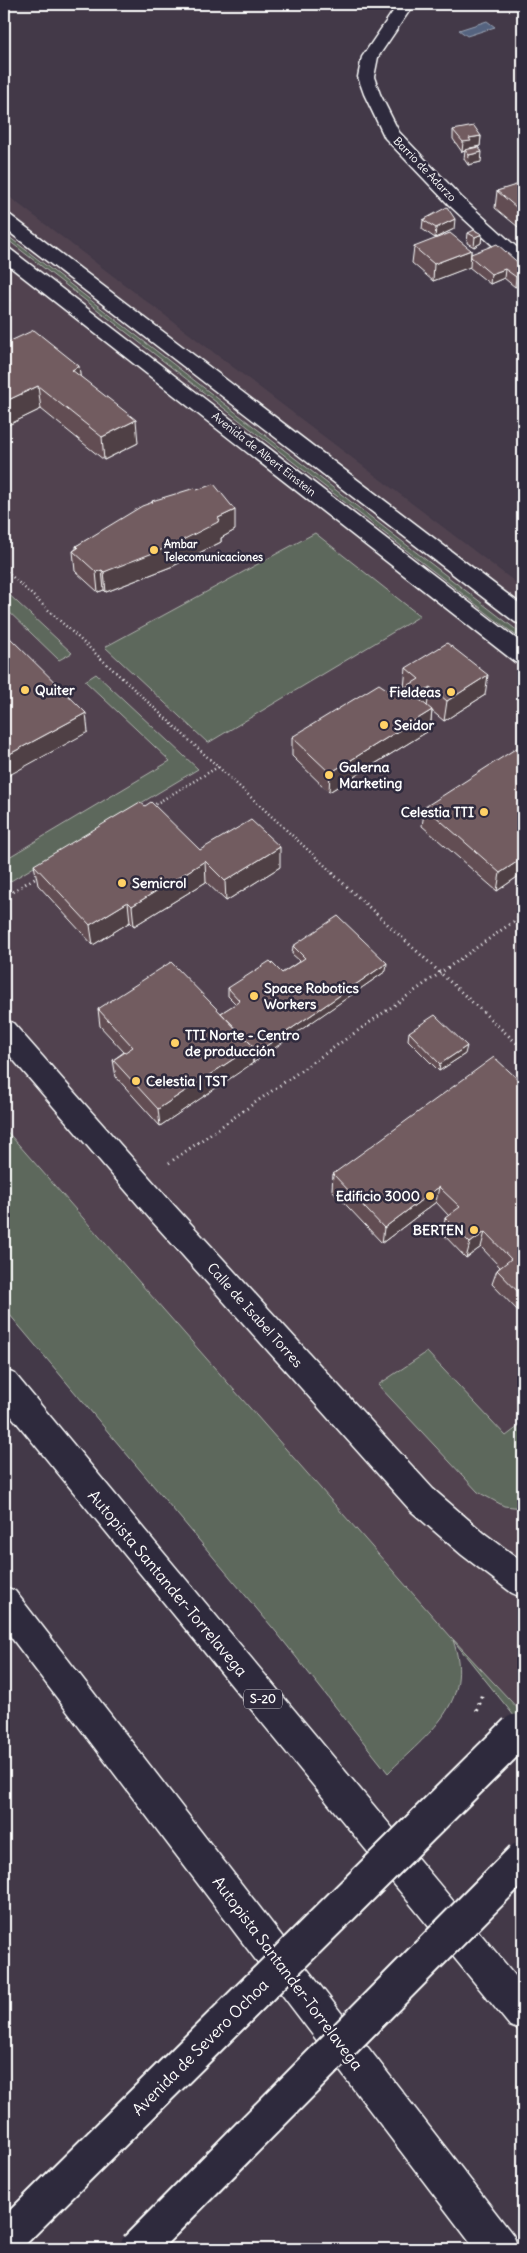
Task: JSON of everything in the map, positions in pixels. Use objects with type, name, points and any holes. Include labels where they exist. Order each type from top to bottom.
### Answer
[{"type":"main road","name":"Barrio de Adarzo","points":[[406,4],[370,57],[366,77],[372,94],[391,134],[455,201],[523,262]]},
{"type":"main road","points":[[4,219],[523,617]]},
{"type":"main road","name":"Avenida de Albert Einstein","points":[[4,253],[523,656]]},
{"type":"main road","name":"Calle de Isabel Torres","points":[[4,1032],[161,1211],[422,1500],[473,1544],[523,1582]]},
{"type":"main road","name":"Autopista Santander-Torrelavega","points":[[4,1384],[523,2013]]},
{"type":"main road","name":"Autopista Santander-Torrelavega","points":[[4,1602],[499,2249]]},
{"type":"main road","name":"Avenida de Severo Ochoa","points":[[4,2241],[520,1729]]},
{"type":"main road","points":[[137,2249],[523,1859]]},
{"type":"path","points":[[4,569],[523,1049]]},
{"type":"path","points":[[152,806],[218,766]]},
{"type":"path","points":[[4,897],[45,872]]},
{"type":"path","points":[[165,1166],[523,915]]},
{"type":"shaded area","points":[[4,193],[523,588],[523,1714],[451,1637],[4,1128]]},
{"type":"green space","points":[[4,233],[523,635],[523,641],[4,237]]},
{"type":"green space","points":[[315,533],[420,616],[208,743],[105,647]]},
{"type":"green space","points":[[4,590],[72,653],[59,660],[4,607]]},
{"type":"green space","points":[[96,674],[198,769],[4,885],[4,860],[170,761],[85,681]]},
{"type":"green space","points":[[4,1128],[451,1637],[523,1714],[523,1727],[453,1640],[458,1662],[458,1682],[453,1699],[444,1715],[432,1730],[388,1773],[277,1633],[4,1308]]},
{"type":"green space","points":[[427,1352],[506,1436],[523,1423],[523,1508],[504,1506],[478,1492],[378,1385]]},
{"type":"water","points":[[487,21],[495,27],[467,36],[459,30]]},
{"type":"building","points":[[474,126],[481,136],[469,138],[471,141],[463,142],[453,130]]},
{"type":"building","points":[[478,147],[482,152],[469,155],[465,150]]},
{"type":"building","points":[[523,184],[523,213],[497,191]]},
{"type":"building","points":[[447,207],[455,219],[436,228],[423,220]]},
{"type":"building","points":[[474,230],[482,234],[475,237],[468,233]]},
{"type":"building","points":[[450,233],[471,250],[434,264],[414,247]]},
{"type":"building","points":[[497,244],[523,267],[523,274],[516,277],[505,269],[491,274],[471,257],[471,254]]},
{"type":"building","points":[[34,330],[79,366],[72,370],[136,420],[102,437],[38,386],[4,402],[4,344]]},
{"type":"building","points":[[214,484],[235,510],[218,518],[220,521],[171,546],[104,572],[102,570],[96,572],[73,551],[78,548],[76,546],[152,501]]},
{"type":"building","name":"Quiter","points":[[4,632],[86,713],[4,757]]},
{"type":"building","points":[[447,643],[488,675],[447,701],[430,687],[415,696],[432,710],[330,773],[292,737],[379,684],[394,694],[419,679],[406,668]]},
{"type":"building","name":"Celestia TTI","points":[[523,744],[523,858],[500,873],[425,807]]},
{"type":"building","name":"Semicrol","points":[[140,802],[145,806],[151,802],[200,850],[251,820],[280,847],[225,881],[205,861],[132,906],[128,902],[90,925],[34,865]]},
{"type":"building","points":[[338,916],[387,963],[253,1055],[253,1046],[221,1013],[240,1001],[228,988],[270,961],[282,973],[305,958],[293,946]]},
{"type":"building","name":"TTI Norte - Centro de producción","points":[[171,962],[253,1046],[158,1109],[113,1060],[133,1047],[98,1009]]},
{"type":"building","points":[[435,1015],[467,1046],[440,1064],[409,1032]]},
{"type":"building","name":"Edificio 3000","points":[[494,1057],[523,1084],[523,1297],[497,1270],[511,1259],[485,1232],[470,1243],[445,1218],[460,1207],[439,1187],[384,1228],[333,1174]]},
{"type":"place","name":"Ambar Telecomunicaciones","points":[[154,550]]},
{"type":"place","name":"Quiter","points":[[25,690]]},
{"type":"place","name":"Fieldeas","points":[[451,692]]},
{"type":"place","name":"Seidor","points":[[384,725]]},
{"type":"place","name":"Galerna Marketing","points":[[329,775]]},
{"type":"place","name":"Celestia TTI","points":[[484,812]]},
{"type":"place","name":"Semicrol","points":[[122,883]]},
{"type":"place","name":"Space Robotics Workers","points":[[254,996]]},
{"type":"place","name":"TTI Norte - Centro de producción","points":[[175,1043]]},
{"type":"place","name":"Celestia | TST","points":[[136,1081]]},
{"type":"place","name":"Edificio 3000","points":[[430,1196]]},
{"type":"place","name":"BERTEN","points":[[474,1230]]}]
